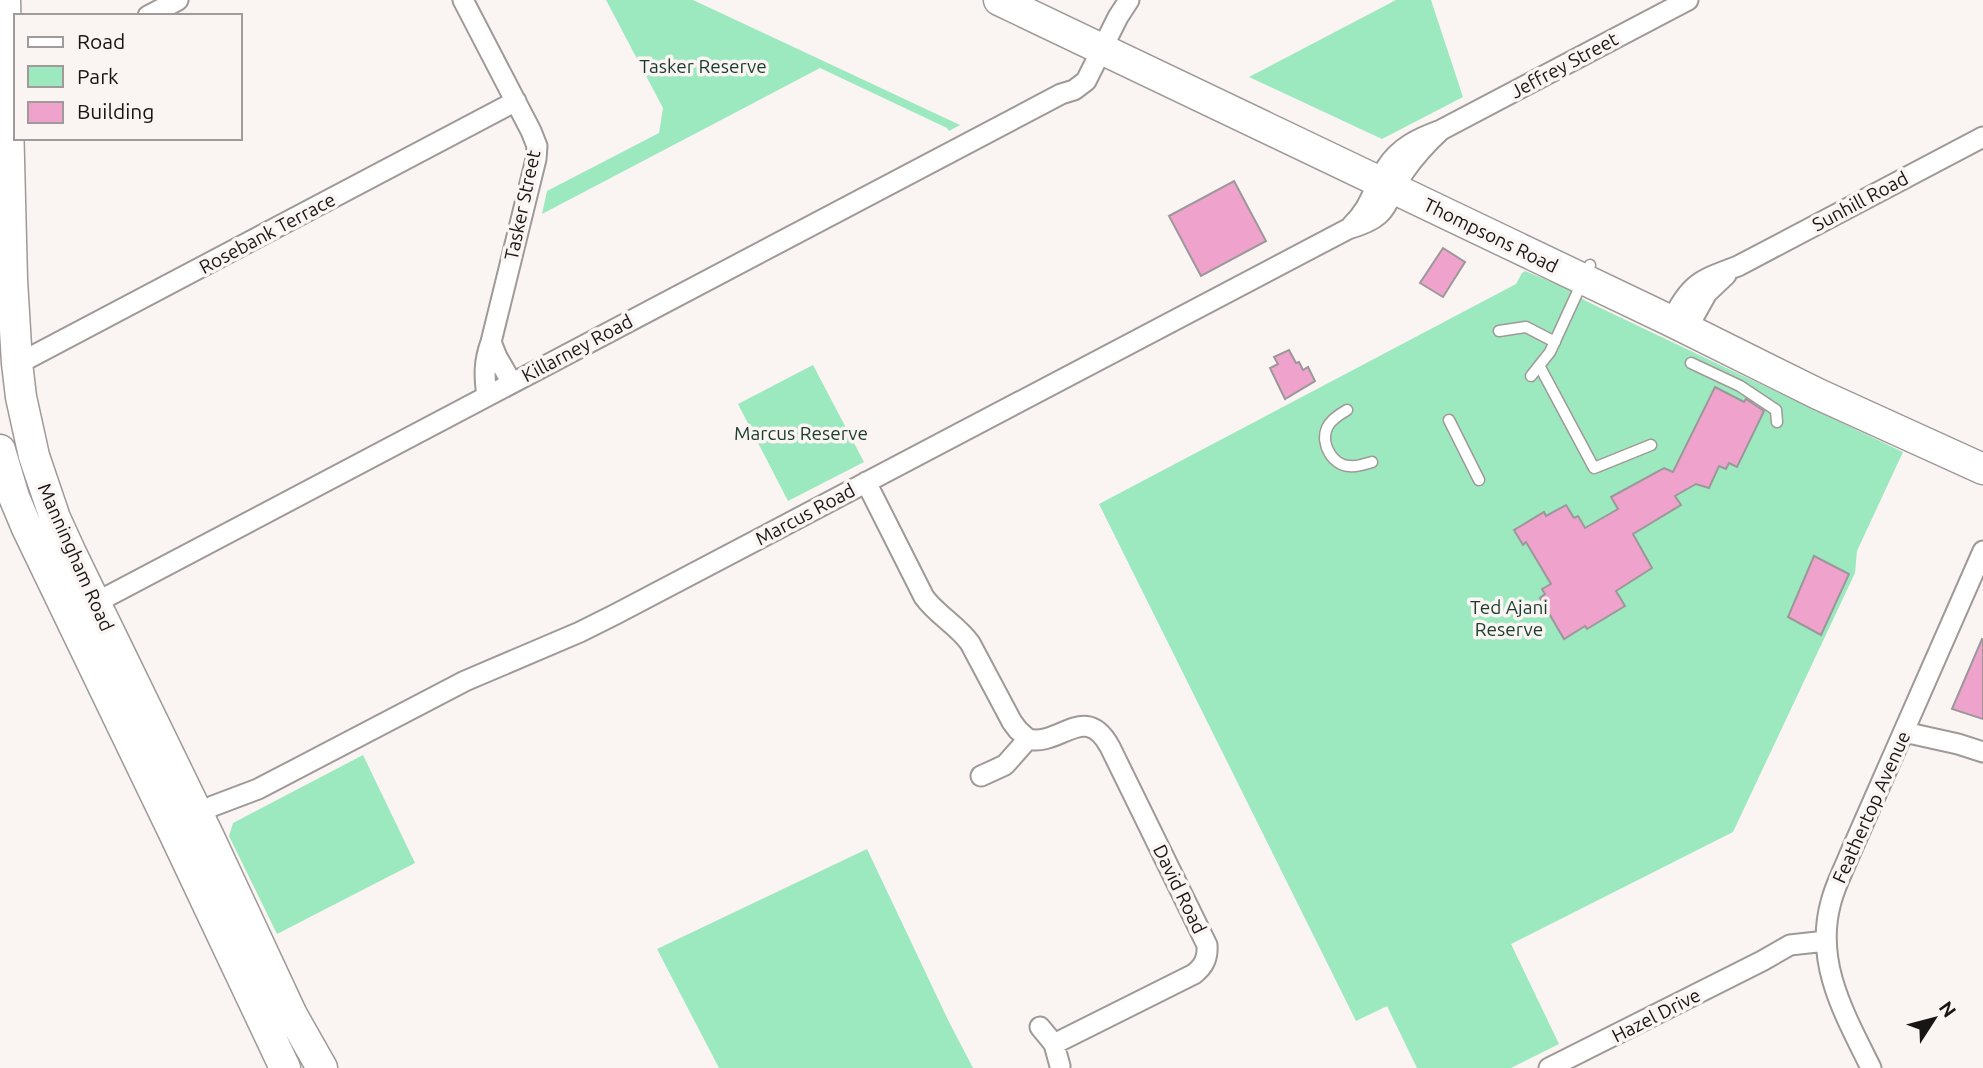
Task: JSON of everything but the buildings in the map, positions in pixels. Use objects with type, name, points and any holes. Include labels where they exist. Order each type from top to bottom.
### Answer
[{"type":"main road","name":"Manningham Road","points":[[5,0],[11,88],[12,291],[17,363],[27,426],[43,486],[94,603],[292,1015],[322,1068]]},
{"type":"main road","name":"Thompsons Road","points":[[999,0],[1101,39],[1587,272],[1691,337],[1983,469]]},
{"type":"main road","name":"Thompsons Road","points":[[1039,0],[1101,39]]},
{"type":"main road","name":"Thompsons Road","points":[[1691,337],[1904,415],[1983,451]]},
{"type":"main road","name":"Manningham Road","points":[[0,450],[14,497],[27,528],[285,1068]]},
{"type":"street","points":[[152,14],[178,0]]},
{"type":"street","name":"Tasker Street","points":[[463,0],[535,139],[537,151],[484,368],[487,396]]},
{"type":"street","points":[[1101,39],[1114,0]]},
{"type":"street","points":[[1101,39],[1129,0]]},
{"type":"street","name":"Jeffrey Street","points":[[1391,178],[1441,130],[1688,0]]},
{"type":"street","name":"Killarney Road","points":[[94,603],[1061,94],[1074,90],[1086,82],[1101,39]]},
{"type":"street","name":"Rosebank Terrace","points":[[17,363],[516,101]]},
{"type":"street","name":"Sunhill Road","points":[[1691,337],[1686,295],[1696,284],[1738,265],[1983,137]]},
{"type":"street","name":"Marcus Road","points":[[174,833],[203,825],[258,789],[465,681],[598,623],[1348,229],[1362,216],[1391,178]]},
{"type":"street","points":[[491,342],[512,383]]},
{"type":"street","points":[[866,482],[924,597],[937,613],[970,643],[1012,722],[1028,739],[1005,765],[981,776]]},
{"type":"street","name":"Feathertop Avenue","points":[[1871,1068],[1836,994],[1826,948],[1828,916],[1837,885],[1983,551]]},
{"type":"street","points":[[1907,725],[1983,752]]},
{"type":"street","name":"David Road","points":[[1028,739],[1044,740],[1076,726],[1092,728],[1103,735],[1204,937],[1208,953],[1200,970],[1188,978],[1054,1044]]},
{"type":"street","name":"Hazel Drive","points":[[1549,1068],[1762,961],[1826,948]]},
{"type":"street","points":[[1040,1027],[1054,1044],[1060,1066]]},
{"type":"lane","points":[[1531,376],[1540,367],[1555,342],[1587,272]]},
{"type":"lane","points":[[1499,331],[1526,327],[1555,342]]},
{"type":"lane","points":[[1691,337],[1740,386],[1776,410],[1777,422]]},
{"type":"lane","points":[[1540,367],[1594,468],[1651,445]]},
{"type":"lane","points":[[1348,410],[1335,417],[1326,429],[1328,451],[1336,461],[1347,467],[1372,462]]},
{"type":"lane","points":[[1449,420],[1479,480]]},
{"type":"green space","name":"Tasker Reserve","points":[[606,0],[693,0],[960,125],[949,131],[820,68],[542,214],[547,191],[659,133],[663,108]]},
{"type":"green space","points":[[1396,0],[1431,0],[1463,97],[1382,139],[1249,77]]},
{"type":"green space","name":"Ted Ajani Reserve","points":[[1525,271],[1564,287],[1586,301],[1903,452],[1857,551],[1855,573],[1733,832],[1511,944],[1559,1044],[1511,1068],[1417,1068],[1387,1006],[1356,1021],[1099,504],[1516,284]]},
{"type":"green space","name":"Marcus Reserve","points":[[813,365],[864,462],[788,501],[738,404]]},
{"type":"green space","points":[[363,755],[415,863],[277,934],[229,836],[233,823]]},
{"type":"green space","points":[[867,849],[973,1068],[719,1068],[657,949]]}]
